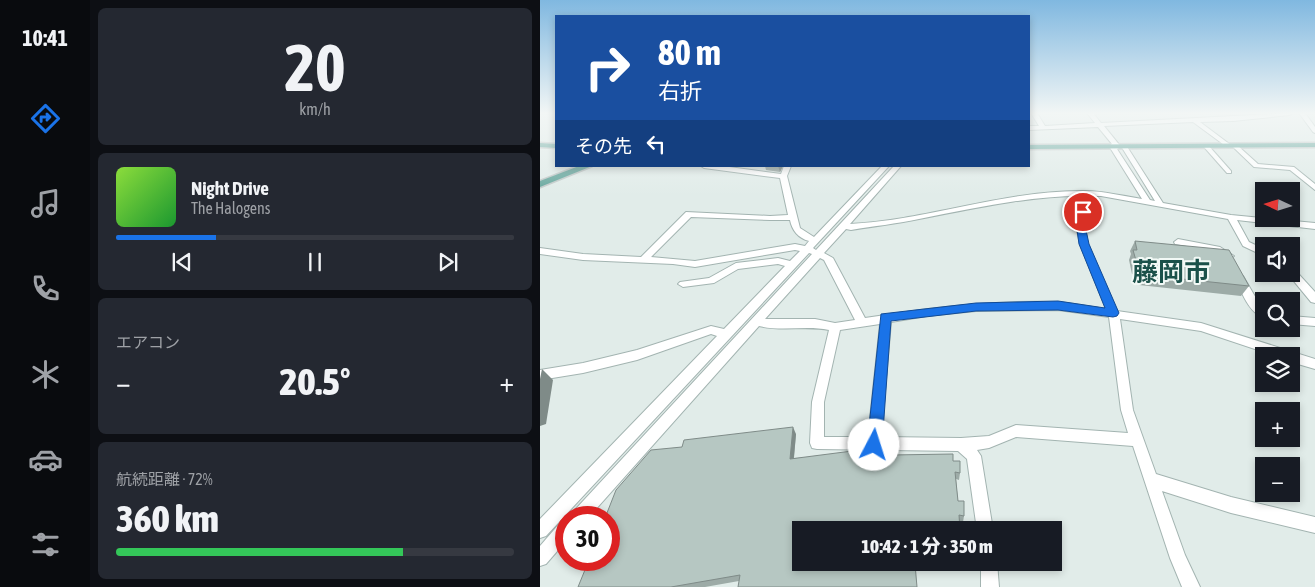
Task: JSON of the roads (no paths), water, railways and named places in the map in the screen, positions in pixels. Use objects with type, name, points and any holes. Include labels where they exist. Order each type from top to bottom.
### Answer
[{"type":"main road","points":[[540,145],[555,145]]},
{"type":"main road","points":[[1030,147],[1315,145]]},
{"type":"main road","points":[[540,184],[585,167]]},
{"type":"street","points":[[1114,140],[1161,205]]},
{"type":"street","points":[[1224,140],[1256,166],[1292,168],[1315,188]]},
{"type":"street","points":[[1118,146],[1148,204]]},
{"type":"street","points":[[1206,146],[1229,172]]},
{"type":"street","points":[[712,167],[784,176]]},
{"type":"street","points":[[788,167],[784,176],[796,229],[808,238],[816,240]]},
{"type":"street","points":[[588,506],[757,321],[812,252],[816,240],[885,167]]},
{"type":"street","points":[[540,530],[793,265],[844,226],[897,167]]},
{"type":"street","points":[[1085,193],[1082,230],[1084,244],[1113,313],[1117,330],[1127,410],[1178,558],[1191,587]]},
{"type":"street","points":[[844,226],[851,227],[899,220],[1031,196],[1085,193],[1231,217],[1315,226]]},
{"type":"street","points":[[643,260],[689,214],[770,218],[792,217]]},
{"type":"street","points":[[1231,217],[1246,244],[1255,248]]},
{"type":"street","points":[[1178,242],[1217,248],[1228,255],[1255,306]]},
{"type":"street","points":[[540,251],[583,258],[672,261],[695,264],[795,247],[828,258],[862,322]]},
{"type":"street","points":[[683,284],[711,281],[736,266],[778,261],[793,265]]},
{"type":"street","points":[[1300,282],[1315,299]]},
{"type":"street","points":[[757,321],[768,324],[816,323],[835,327],[927,312],[994,307],[1058,306],[1202,327],[1261,347]]},
{"type":"street","points":[[874,445],[886,318]]},
{"type":"street","points":[[1300,321],[1315,322]]},
{"type":"street","points":[[835,327],[818,402],[817,443],[961,445],[989,442],[1016,431],[1138,440]]},
{"type":"street","points":[[540,374],[583,368],[637,355],[711,330],[726,334]]},
{"type":"street","points":[[1300,360],[1315,364]]},
{"type":"street","points":[[961,445],[974,456],[985,521]]},
{"type":"street","points":[[1151,480],[1231,505],[1315,525]]},
{"type":"street","points":[[540,558],[555,541]]},
{"type":"street","points":[[989,571],[990,587]]},
{"type":"district","name":"藤岡市","points":[[1171,272]]}]
